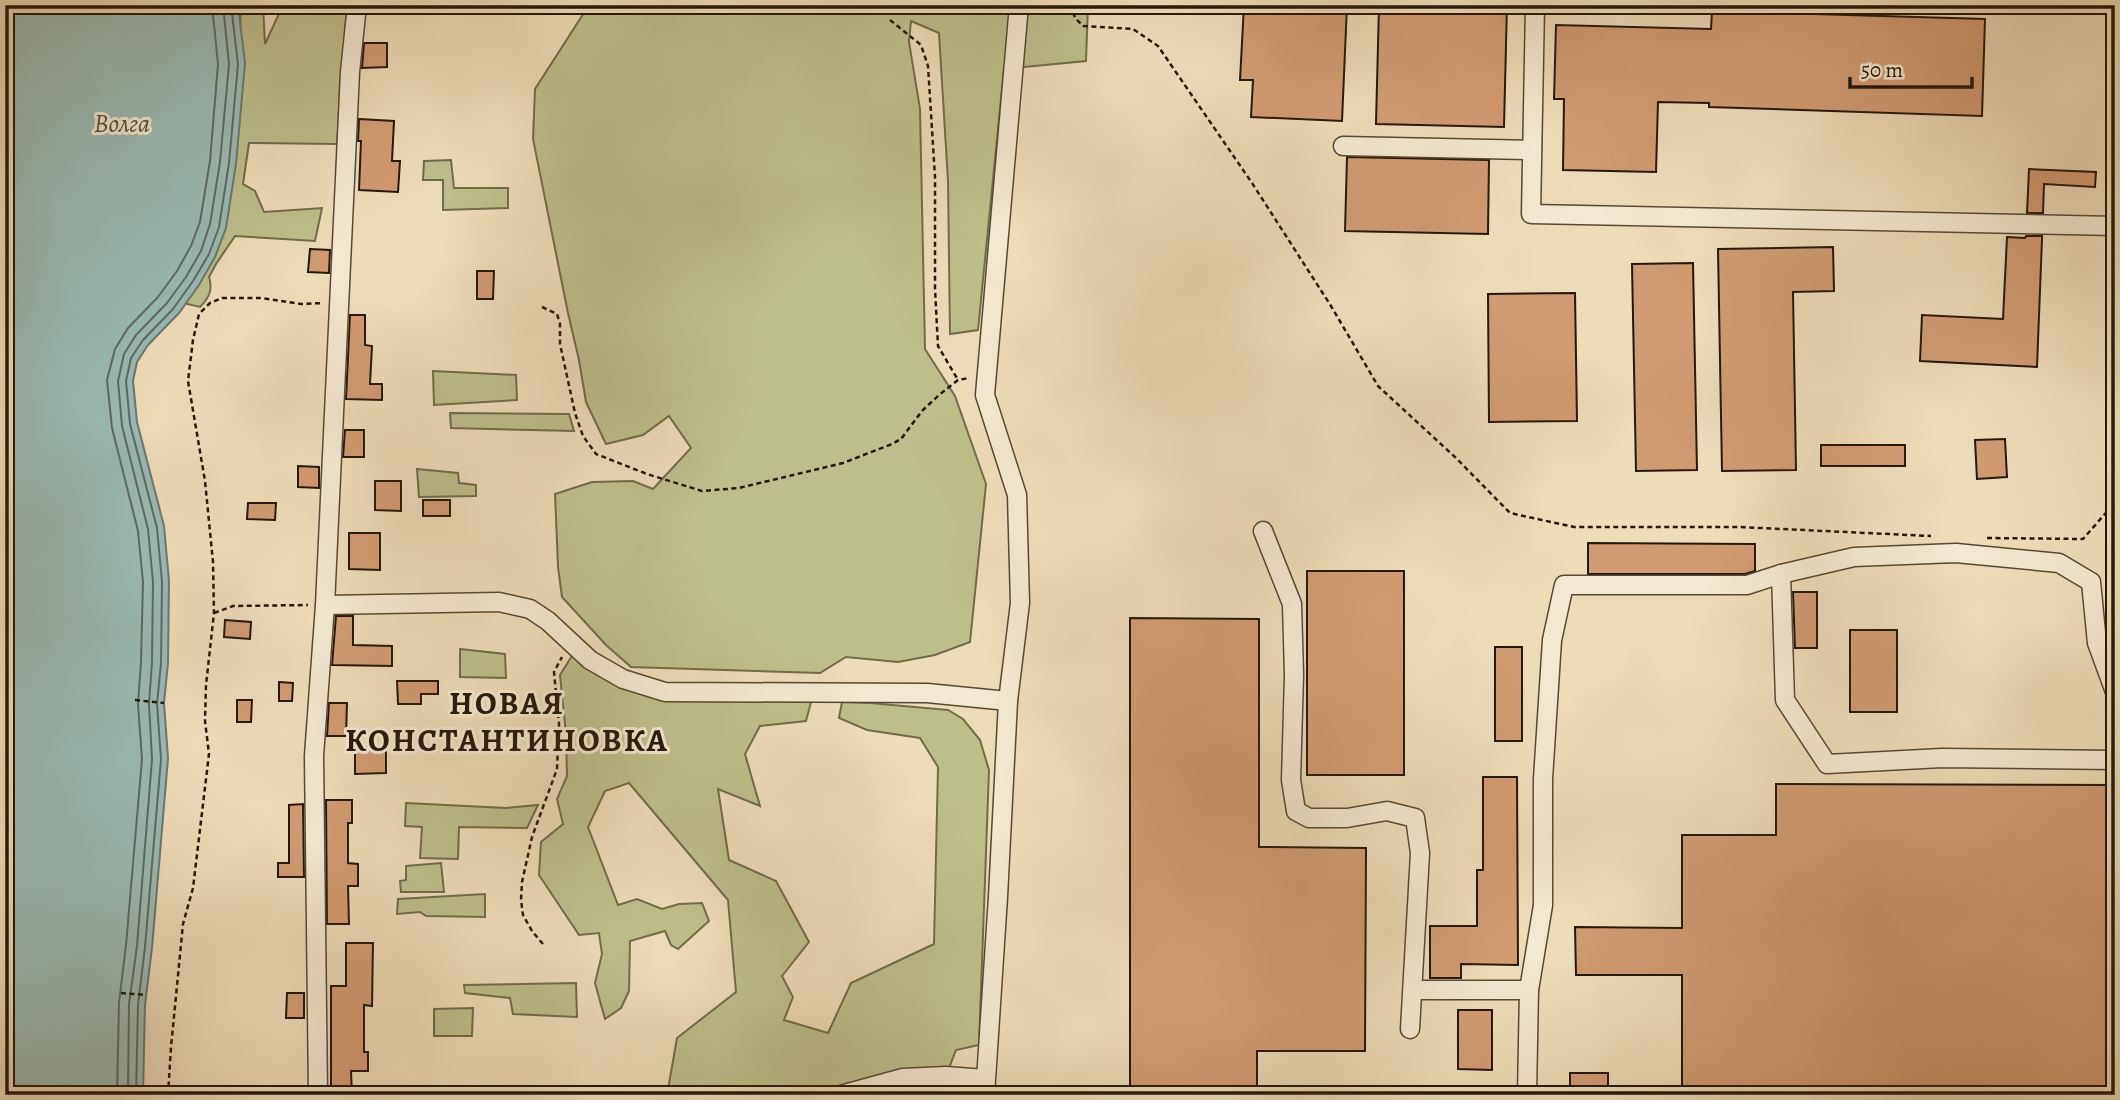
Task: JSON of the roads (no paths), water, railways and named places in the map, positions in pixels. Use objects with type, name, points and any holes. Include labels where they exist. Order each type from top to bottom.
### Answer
[{"type":"street","points":[[318,1095],[314,755],[325,605],[350,72],[357,5]]},
{"type":"street","points":[[841,1095],[903,1078],[946,1076],[985,1087],[1008,701],[1020,603],[1017,495],[985,395],[1019,5]]},
{"type":"street","points":[[1535,5],[1531,214],[2115,226]]},
{"type":"street","points":[[1343,146],[1532,150]]},
{"type":"street","points":[[1263,531],[1292,604],[1294,675],[1291,780],[1296,811],[1309,818],[1347,818],[1387,811],[1415,818],[1420,853],[1409,1030]]},
{"type":"street","points":[[1527,1095],[1529,990],[1543,905],[1543,779],[1552,640],[1564,585],[1747,585],[1781,574],[1867,556],[1956,554],[2059,563],[2091,582],[2097,643],[2115,692]]},
{"type":"street","points":[[1781,574],[1785,699],[1827,764],[1942,758],[2115,760]]},
{"type":"street","points":[[325,605],[499,602],[530,609],[548,621],[590,660],[623,679],[665,692],[928,693],[1008,701]]},
{"type":"street","points":[[1413,990],[1529,990]]},
{"type":"water","name":"Волга","points":[[5,5],[238,5],[245,63],[236,164],[226,228],[215,257],[199,285],[179,313],[148,345],[137,362],[133,381],[137,422],[164,526],[169,581],[168,663],[164,703],[168,758],[145,1005],[143,1095],[5,1095]]},
{"type":"district","name":"НОВАЯ КОНСТАНТИНОВКА","points":[[507,722]]}]
